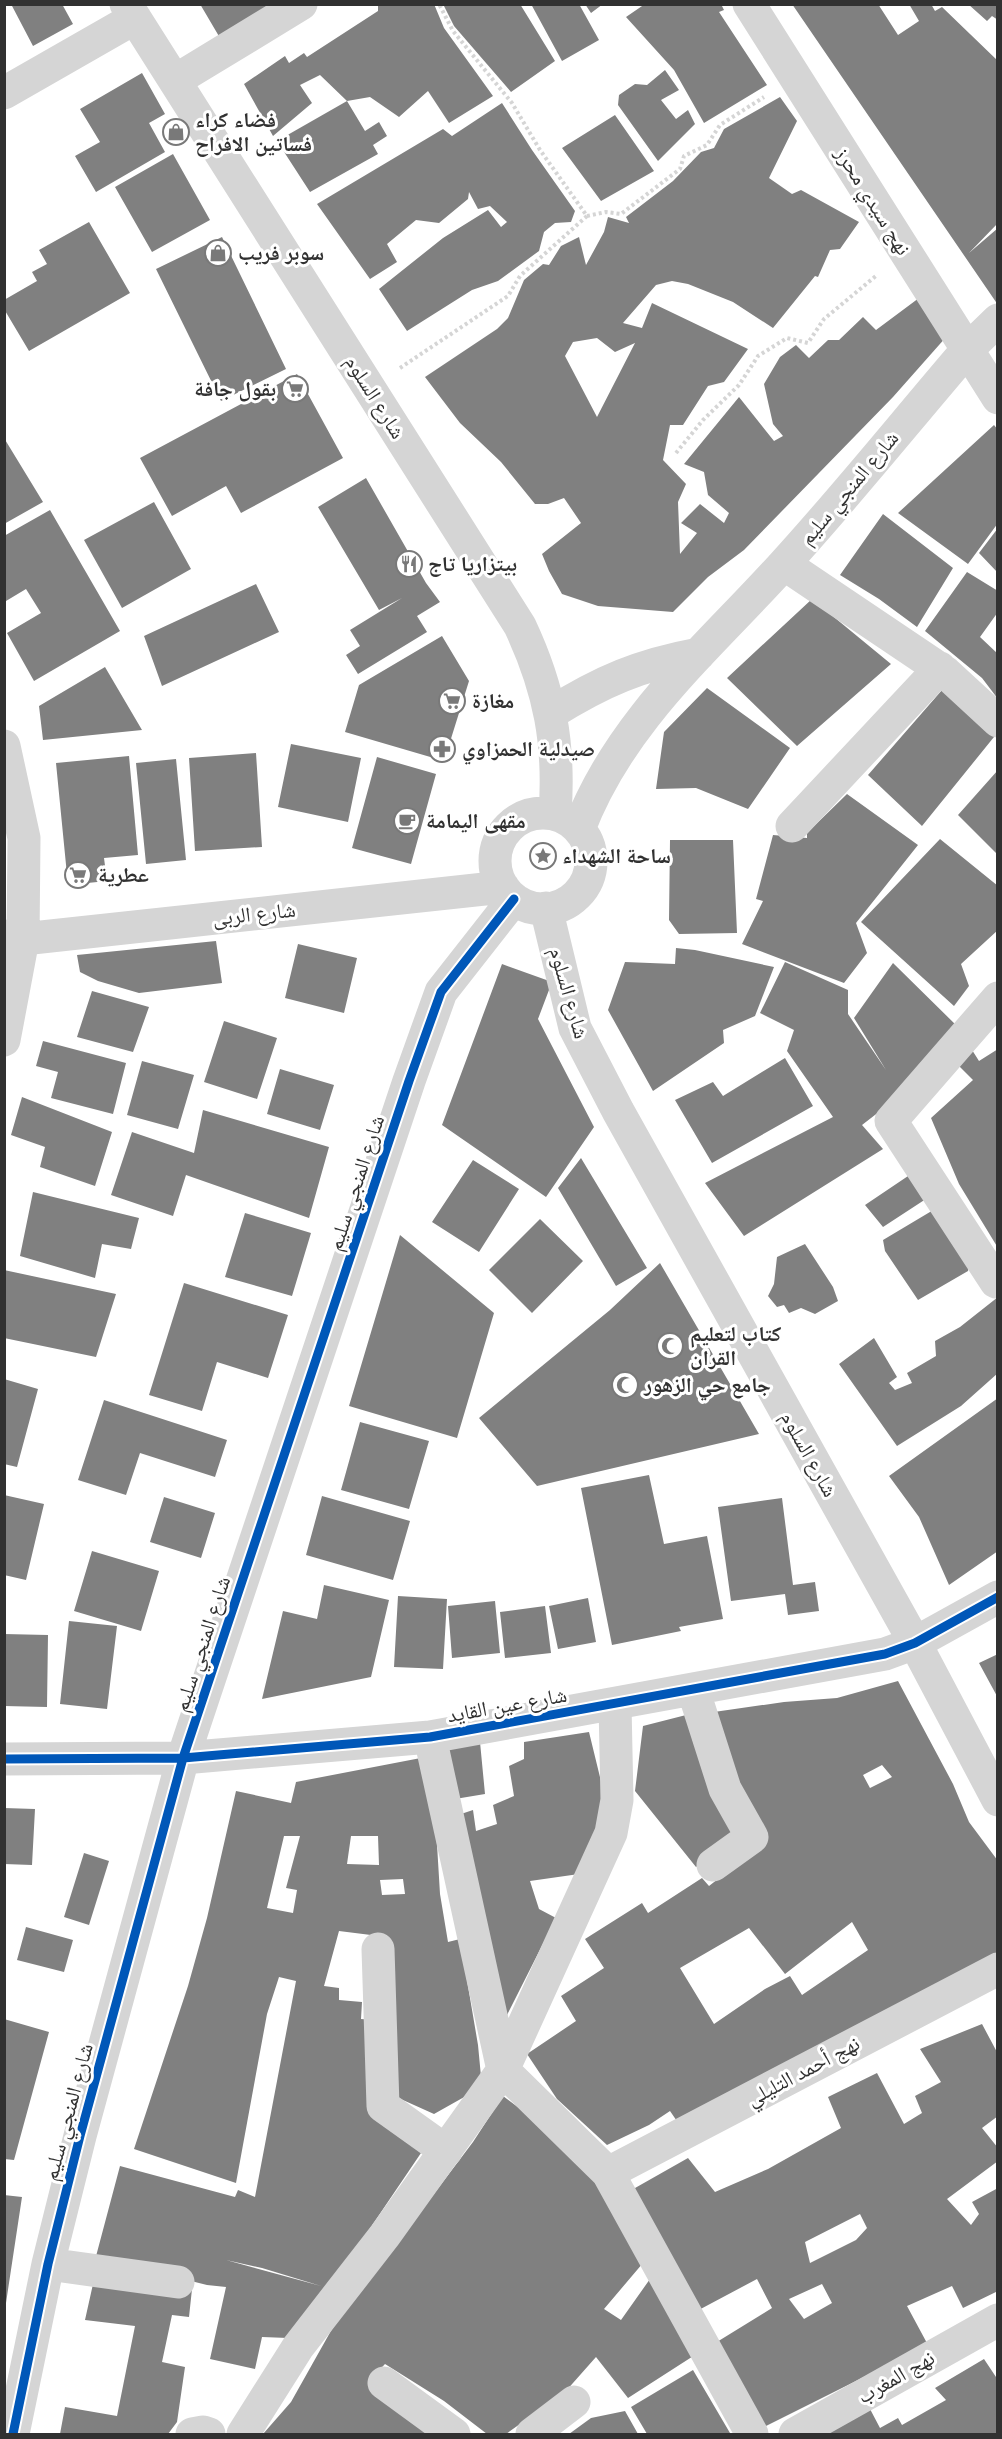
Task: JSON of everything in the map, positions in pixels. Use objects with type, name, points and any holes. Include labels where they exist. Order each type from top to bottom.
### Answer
[{"type":"street","points":[[176,80],[301,4]]},
{"type":"street","name":"نهج سيدي محرز","points":[[748,4],[998,398]]},
{"type":"street","points":[[4,93],[131,11]]},
{"type":"street","name":"شارع السلوم","points":[[131,11],[520,626],[544,683],[551,713],[567,822]]},
{"type":"street","name":"شارع المنجي سليم","points":[[567,822],[590,800],[620,747],[699,654],[784,564],[967,350],[998,320]]},
{"type":"street","points":[[784,564],[940,668],[998,721]]},
{"type":"street","points":[[551,713],[621,674],[659,662],[699,654]]},
{"type":"street","points":[[792,826],[940,668]]},
{"type":"street","points":[[4,746],[24,838],[4,1040]]},
{"type":"street","points":[[538,813],[567,822],[587,842],[591,856],[590,871],[584,886],[574,897],[561,905],[546,908],[529,906],[509,893],[497,872],[496,856],[500,840],[509,827],[523,817],[538,813]]},
{"type":"street","name":"شارع المنجي سليم","points":[[14,2434],[48,2264],[80,2136],[183,1758],[409,1081],[441,992],[509,893]]},
{"type":"street","name":"شارع الربى","points":[[14,937],[509,893]]},
{"type":"street","name":"شارع السلوم","points":[[546,908],[575,1028],[618,1111],[915,1643],[998,1800]]},
{"type":"street","points":[[996,1282],[891,1121],[998,998]]},
{"type":"street","name":"شارع عين القايد","points":[[4,1759],[183,1758],[430,1737],[885,1654],[915,1643],[998,1597]]},
{"type":"street","points":[[693,1689],[725,1789],[752,1837],[713,1865]]},
{"type":"street","points":[[243,2434],[298,2347],[446,2151],[503,2070],[611,1833],[617,1800],[615,1704]]},
{"type":"street","points":[[430,1737],[503,2070],[608,2173],[752,2434]]},
{"type":"street","points":[[378,1949],[383,2106],[446,2151]]},
{"type":"street","name":"نهج أحمد التليلي","points":[[608,2173],[998,1970]]},
{"type":"street","points":[[48,2264],[178,2282]]},
{"type":"street","name":"نهج المغرب","points":[[795,2434],[998,2320]]},
{"type":"street","points":[[384,2383],[454,2434]]},
{"type":"street","points":[[532,2434],[574,2402]]},
{"type":"street","points":[[192,2434],[203,2432],[209,2434]]},
{"type":"path","points":[[440,4],[453,31],[512,103],[540,150],[587,216]]},
{"type":"path","points":[[369,389],[508,296],[520,276],[587,216],[606,212],[621,214],[680,169],[684,156],[707,145],[720,125],[795,77]]},
{"type":"path","points":[[676,453],[703,420],[739,385],[758,356],[787,338],[808,343],[824,319],[905,252]]},
{"type":"building","points":[[11,4],[62,4],[73,24],[33,46]]},
{"type":"building","points":[[200,4],[270,4],[220,38]]},
{"type":"building","points":[[378,4],[434,4],[444,28],[493,96],[449,123],[428,91],[399,117],[370,97],[347,101],[320,75],[300,85],[312,103],[273,136],[244,84],[285,56],[289,63],[304,53],[307,57],[378,11]]},
{"type":"building","points":[[443,4],[520,4],[555,61],[511,92],[454,26]]},
{"type":"building","points":[[531,4],[579,4],[599,40],[562,61]]},
{"type":"building","points":[[585,4],[603,4],[591,13]]},
{"type":"building","points":[[645,4],[721,4],[724,10],[719,12],[767,85],[704,123],[674,70],[626,17]]},
{"type":"building","points":[[792,4],[878,4],[898,35],[919,21],[909,4],[931,4],[935,11],[942,7],[998,61],[998,223],[969,253],[998,228],[998,305]]},
{"type":"building","points":[[968,4],[998,4],[998,20],[992,16],[987,21]]},
{"type":"building","points":[[665,70],[679,90],[661,100],[676,119],[688,110],[695,124],[658,161],[618,105],[619,95],[635,84],[647,85]]},
{"type":"building","points":[[142,73],[165,114],[149,123],[165,152],[96,192],[75,156],[100,142],[80,109]]},
{"type":"building","points":[[780,97],[797,121],[769,178],[792,194],[801,190],[859,222],[840,249],[830,250],[818,277],[815,276],[773,328],[733,302],[688,284],[672,281],[656,285],[623,323],[642,328],[652,303],[748,349],[724,382],[708,386],[683,425],[670,425],[663,460],[686,484],[678,502],[680,554],[697,533],[681,523],[700,504],[724,523],[729,513],[708,495],[704,472],[684,464],[739,397],[774,441],[783,436],[773,424],[764,384],[780,357],[796,345],[809,358],[828,340],[839,340],[863,317],[876,330],[923,295],[947,336],[893,397],[744,550],[708,577],[673,612],[598,606],[562,594],[542,554],[581,523],[564,498],[548,504],[535,504],[501,462],[460,423],[425,377],[497,329],[508,318],[524,280],[543,264],[549,265],[561,246],[579,237],[586,265],[604,232],[608,217],[629,223],[626,217],[673,181],[701,152],[714,148],[724,129]],"holes":[[[597,338],[615,352],[635,343],[597,417],[565,356],[573,342]]]},
{"type":"building","points":[[347,101],[365,131],[379,122],[387,136],[373,145],[378,154],[310,192],[277,141]]},
{"type":"building","points":[[502,103],[575,211],[571,222],[555,223],[544,232],[539,251],[498,281],[472,290],[407,331],[379,289],[443,238],[488,210],[501,227],[507,222],[490,206],[478,209],[469,192],[468,199],[439,223],[416,220],[387,244],[397,262],[370,279],[317,204],[443,129],[452,136]]},
{"type":"building","points":[[615,115],[654,171],[601,201],[562,148]]},
{"type":"building","points":[[173,154],[210,220],[152,252],[115,187]]},
{"type":"building","points":[[89,222],[130,293],[29,351],[4,309],[4,300],[37,281],[32,272],[47,264],[39,250]]},
{"type":"building","points":[[222,237],[286,369],[221,401],[156,269]]},
{"type":"building","points":[[297,374],[343,458],[241,513],[226,486],[172,516],[140,458]]},
{"type":"building","points":[[994,425],[998,430],[998,523],[968,564],[898,513]]},
{"type":"building","points":[[4,438],[43,502],[4,524]]},
{"type":"building","points":[[366,478],[426,583],[440,602],[417,616],[427,632],[358,674],[346,655],[360,646],[350,630],[402,598],[379,610],[318,507]]},
{"type":"building","points":[[154,502],[191,569],[122,608],[84,540]]},
{"type":"building","points":[[50,510],[120,631],[34,681],[7,633],[41,613],[26,589],[6,601],[4,598],[4,536]]},
{"type":"building","points":[[883,514],[953,568],[917,627],[879,599],[840,575]]},
{"type":"building","points":[[998,528],[998,573],[979,553]]},
{"type":"building","points":[[967,572],[998,591],[998,612],[980,637],[998,654],[998,699],[982,678],[925,631]]},
{"type":"building","points":[[256,584],[279,632],[162,686],[144,636]]},
{"type":"building","points":[[812,599],[891,664],[797,746],[727,678]]},
{"type":"building","points":[[442,636],[469,681],[444,761],[345,732],[359,685]]},
{"type":"building","points":[[105,667],[142,730],[43,740],[39,706]]},
{"type":"building","points":[[949,682],[998,732],[922,826],[868,775]]},
{"type":"building","points":[[707,688],[790,748],[748,809],[696,788],[656,789],[664,732]]},
{"type":"building","points":[[291,744],[361,758],[348,822],[278,807]]},
{"type":"building","points":[[256,753],[262,847],[195,851],[189,758]]},
{"type":"building","points":[[129,756],[138,855],[104,858],[107,881],[68,885],[56,763]]},
{"type":"building","points":[[377,757],[436,774],[411,864],[352,848]]},
{"type":"building","points":[[176,759],[186,860],[146,864],[136,763]]},
{"type":"building","points":[[998,770],[998,855],[958,815]]},
{"type":"building","points":[[847,794],[918,845],[856,923],[867,953],[844,983],[742,944],[763,901],[756,899],[773,835],[807,838],[807,833]]},
{"type":"building","points":[[940,839],[998,886],[998,930],[961,964],[969,986],[954,1006],[861,922]]},
{"type":"building","points":[[670,840],[733,840],[737,933],[679,934],[669,920]]},
{"type":"building","points":[[216,941],[222,983],[139,993],[98,981],[80,972],[77,955]]},
{"type":"building","points":[[298,944],[357,958],[344,1013],[285,998]]},
{"type":"building","points":[[676,948],[774,967],[755,1016],[723,1030],[724,1043],[653,1091],[608,1010],[625,962],[675,964]]},
{"type":"building","points":[[785,962],[848,990],[848,1014],[886,1070],[854,1018],[893,963],[959,1028],[902,1094],[862,1125],[883,1149],[744,1236],[705,1183],[833,1117],[787,1051],[794,1030],[760,1013]]},
{"type":"building","points":[[502,964],[552,982],[538,1019],[594,1127],[546,1197],[442,1125]]},
{"type":"building","points":[[92,991],[149,1007],[133,1052],[77,1037]]},
{"type":"building","points":[[224,1021],[277,1038],[257,1099],[204,1082]]},
{"type":"building","points":[[43,1041],[126,1063],[113,1114],[51,1098],[58,1072],[36,1066]]},
{"type":"building","points":[[967,1042],[979,1061],[998,1049],[998,1248],[959,1184],[931,1118],[973,1080],[953,1060]]},
{"type":"building","points":[[785,1058],[813,1106],[712,1163],[675,1100],[713,1082],[723,1096]]},
{"type":"building","points":[[142,1061],[194,1075],[178,1129],[127,1115]]},
{"type":"building","points":[[280,1069],[334,1085],[320,1130],[267,1114]]},
{"type":"building","points":[[22,1097],[112,1132],[95,1186],[40,1167],[45,1147],[11,1135]]},
{"type":"building","points":[[203,1110],[329,1147],[309,1218],[186,1175],[173,1216],[111,1195],[132,1132],[194,1153]]},
{"type":"building","points":[[581,1158],[647,1268],[616,1286],[558,1188]]},
{"type":"building","points":[[473,1160],[519,1189],[479,1252],[432,1222]]},
{"type":"building","points":[[914,1172],[932,1195],[883,1227],[865,1205]]},
{"type":"building","points":[[33,1192],[139,1218],[131,1249],[102,1244],[95,1278],[20,1256]]},
{"type":"building","points":[[940,1206],[971,1253],[968,1271],[918,1300],[885,1251],[883,1240]]},
{"type":"building","points":[[245,1213],[311,1233],[292,1296],[225,1277]]},
{"type":"building","points":[[540,1219],[583,1261],[532,1313],[489,1270]]},
{"type":"building","points":[[400,1235],[494,1313],[457,1438],[349,1406]]},
{"type":"building","points":[[805,1244],[833,1287],[838,1301],[815,1314],[801,1308],[789,1313],[784,1305],[777,1307],[768,1296],[774,1284],[777,1257]]},
{"type":"building","name":"جامع حي الزهور","points":[[660,1263],[759,1434],[537,1486],[479,1418],[610,1310]]},
{"type":"building","points":[[4,1270],[116,1294],[96,1357],[4,1338]]},
{"type":"building","points":[[184,1283],[288,1315],[268,1378],[217,1362],[202,1411],[149,1395]]},
{"type":"building","points":[[998,1297],[998,1373],[961,1406],[897,1446],[839,1364],[874,1338],[897,1377],[889,1383],[895,1390],[912,1383],[907,1373],[936,1356],[935,1341],[960,1327]]},
{"type":"building","points":[[4,1379],[38,1389],[17,1467],[4,1464]]},
{"type":"building","points":[[998,1398],[998,1551],[949,1585],[919,1517],[889,1476]]},
{"type":"building","points":[[104,1400],[227,1440],[215,1477],[140,1453],[126,1495],[78,1480]]},
{"type":"building","points":[[360,1422],[429,1441],[409,1509],[341,1490]]},
{"type":"building","points":[[649,1475],[664,1544],[707,1536],[723,1619],[679,1627],[681,1631],[612,1645],[581,1488]]},
{"type":"building","points":[[4,1495],[44,1504],[26,1580],[4,1575]]},
{"type":"building","points":[[322,1496],[410,1521],[393,1580],[306,1555]]},
{"type":"building","points":[[164,1497],[215,1513],[201,1558],[150,1542]]},
{"type":"building","points":[[782,1498],[793,1585],[815,1582],[819,1611],[788,1615],[785,1594],[731,1601],[718,1507]]},
{"type":"building","points":[[92,1551],[159,1571],[141,1631],[74,1611]]},
{"type":"building","points":[[324,1585],[389,1600],[371,1677],[262,1699],[283,1611],[317,1619]]},
{"type":"building","points":[[398,1596],[447,1599],[443,1669],[394,1667]]},
{"type":"building","points":[[588,1598],[596,1642],[558,1649],[549,1606]]},
{"type":"building","points":[[495,1601],[500,1653],[452,1658],[448,1606]]},
{"type":"building","points":[[545,1606],[551,1653],[505,1658],[500,1612]]},
{"type":"building","points":[[69,1621],[117,1626],[107,1709],[60,1704]]},
{"type":"building","points":[[4,1634],[48,1635],[47,1707],[4,1706]]},
{"type":"building","points":[[998,1654],[998,1698],[979,1663]]},
{"type":"building","points":[[898,1681],[953,1784],[969,1822],[998,1861],[998,1954],[681,2127],[670,2111],[649,2125],[607,2145],[557,2099],[527,2054],[576,2021],[561,1996],[604,1968],[585,1939],[642,1903],[648,1913],[702,1878],[709,1886],[768,1840],[754,1819],[707,1713],[784,1702],[837,1698]],"holes":[[[882,1765],[892,1777],[870,1788],[863,1775]],[[852,1922],[868,1950],[802,1995],[790,1976],[765,1989],[714,2024],[680,1968],[749,1928],[785,1974]]]},
{"type":"building","points":[[690,1714],[741,1834],[696,1867],[635,1791],[643,1726]]},
{"type":"building","points":[[589,1732],[608,1810],[579,1874],[530,1881],[539,1909],[556,1918],[505,2019],[461,1814],[473,1810],[476,1831],[497,1824],[493,1805],[514,1796],[509,1766],[524,1759],[524,1742]]},
{"type":"building","points":[[480,1742],[485,1794],[449,1800],[440,1750]]},
{"type":"building","points":[[426,1757],[436,1828],[440,1894],[448,1942],[460,1939],[478,2045],[482,2087],[434,2114],[394,2096],[387,1937],[339,1931],[324,1986],[339,1988],[339,2000],[362,2002],[361,2019],[375,2020],[372,2066],[421,2153],[329,2289],[288,2338],[262,2337],[255,2369],[210,2359],[226,2287],[207,2285],[95,2260],[120,2166],[235,2197],[238,2190],[255,2197],[296,1981],[279,1977],[267,2014],[236,2183],[134,2149],[188,1986],[207,1918],[236,1791],[291,1803],[296,1782]],"holes":[[[284,1836],[300,1836],[286,1888],[297,1890],[293,1913],[267,1908]],[[351,1836],[378,1836],[379,1865],[347,1864]],[[403,1879],[405,1894],[382,1895],[380,1880]],[[226,2260],[262,2268],[321,2286]]]},
{"type":"building","points":[[4,1808],[35,1809],[32,1865],[4,1864]]},
{"type":"building","points":[[84,1853],[109,1861],[89,1925],[64,1917]]},
{"type":"building","points":[[26,1927],[73,1940],[64,1972],[17,1960]]},
{"type":"building","points":[[4,2019],[49,2032],[14,2160],[4,2159]]},
{"type":"building","points":[[982,2024],[998,2054],[998,2116],[982,2128],[998,2148],[998,2161],[947,2199],[971,2225],[979,2214],[972,2202],[998,2188],[998,2291],[963,2308],[952,2286],[907,2306],[928,2345],[760,2429],[712,2345],[772,2308],[757,2279],[695,2312],[628,2192],[688,2158],[715,2192],[768,2169],[841,2128],[828,2097],[877,2073],[904,2124],[922,2113],[915,2096],[941,2082],[920,2049]],"holes":[[[860,2214],[867,2228],[856,2240],[810,2263],[805,2242]],[[822,2284],[832,2303],[804,2319],[789,2299]]]},
{"type":"building","points":[[503,2096],[554,2134],[600,2181],[643,2263],[604,2309],[621,2320],[650,2279],[698,2353],[628,2398],[596,2357],[565,2392],[506,2434],[487,2434],[444,2401],[385,2364],[368,2382],[439,2434],[263,2434],[291,2402],[332,2329],[473,2142]]},
{"type":"building","points":[[4,2195],[22,2197],[6,2303],[4,2303]]},
{"type":"building","points":[[95,2275],[192,2289],[189,2317],[172,2315],[162,2362],[185,2367],[177,2422],[168,2434],[60,2434],[65,2407],[117,2416],[135,2326],[85,2320]]},
{"type":"building","points":[[984,2359],[998,2380],[998,2434],[821,2434],[870,2409],[880,2428],[898,2418],[902,2425],[946,2400],[935,2388]]},
{"type":"building","points":[[693,2370],[730,2433],[647,2434],[631,2407]]},
{"type":"building","points":[[625,2411],[638,2434],[569,2434],[591,2418]]},
{"type":"cycle path","points":[[13,2434],[48,2264],[80,2136],[183,1758],[409,1081],[441,992],[514,899]]},
{"type":"cycle path","points":[[4,1759],[183,1758],[430,1737],[885,1654],[915,1643],[998,1597]]},
{"type":"place","name":"فضاء كراء فساتين الافراح","points":[[176,132]]},
{"type":"place","name":"سوبر فريب","points":[[218,253]]},
{"type":"place","name":"بقول جافة","points":[[295,389]]},
{"type":"place","name":"بيتزاريا تاج","points":[[409,564]]},
{"type":"place","name":"مغازة","points":[[452,701]]},
{"type":"place","name":"صيدلية الحمزاوي","points":[[442,749]]},
{"type":"place","name":"مقهى اليمامة","points":[[407,821]]},
{"type":"place","name":"ساحة الشهداء","points":[[543,856]]},
{"type":"place","name":"عطرية","points":[[78,875]]},
{"type":"place","name":"كتاب لتعليم القران","points":[[670,1346]]},
{"type":"place","name":"جامع حي الزهور","points":[[625,1385]]}]
